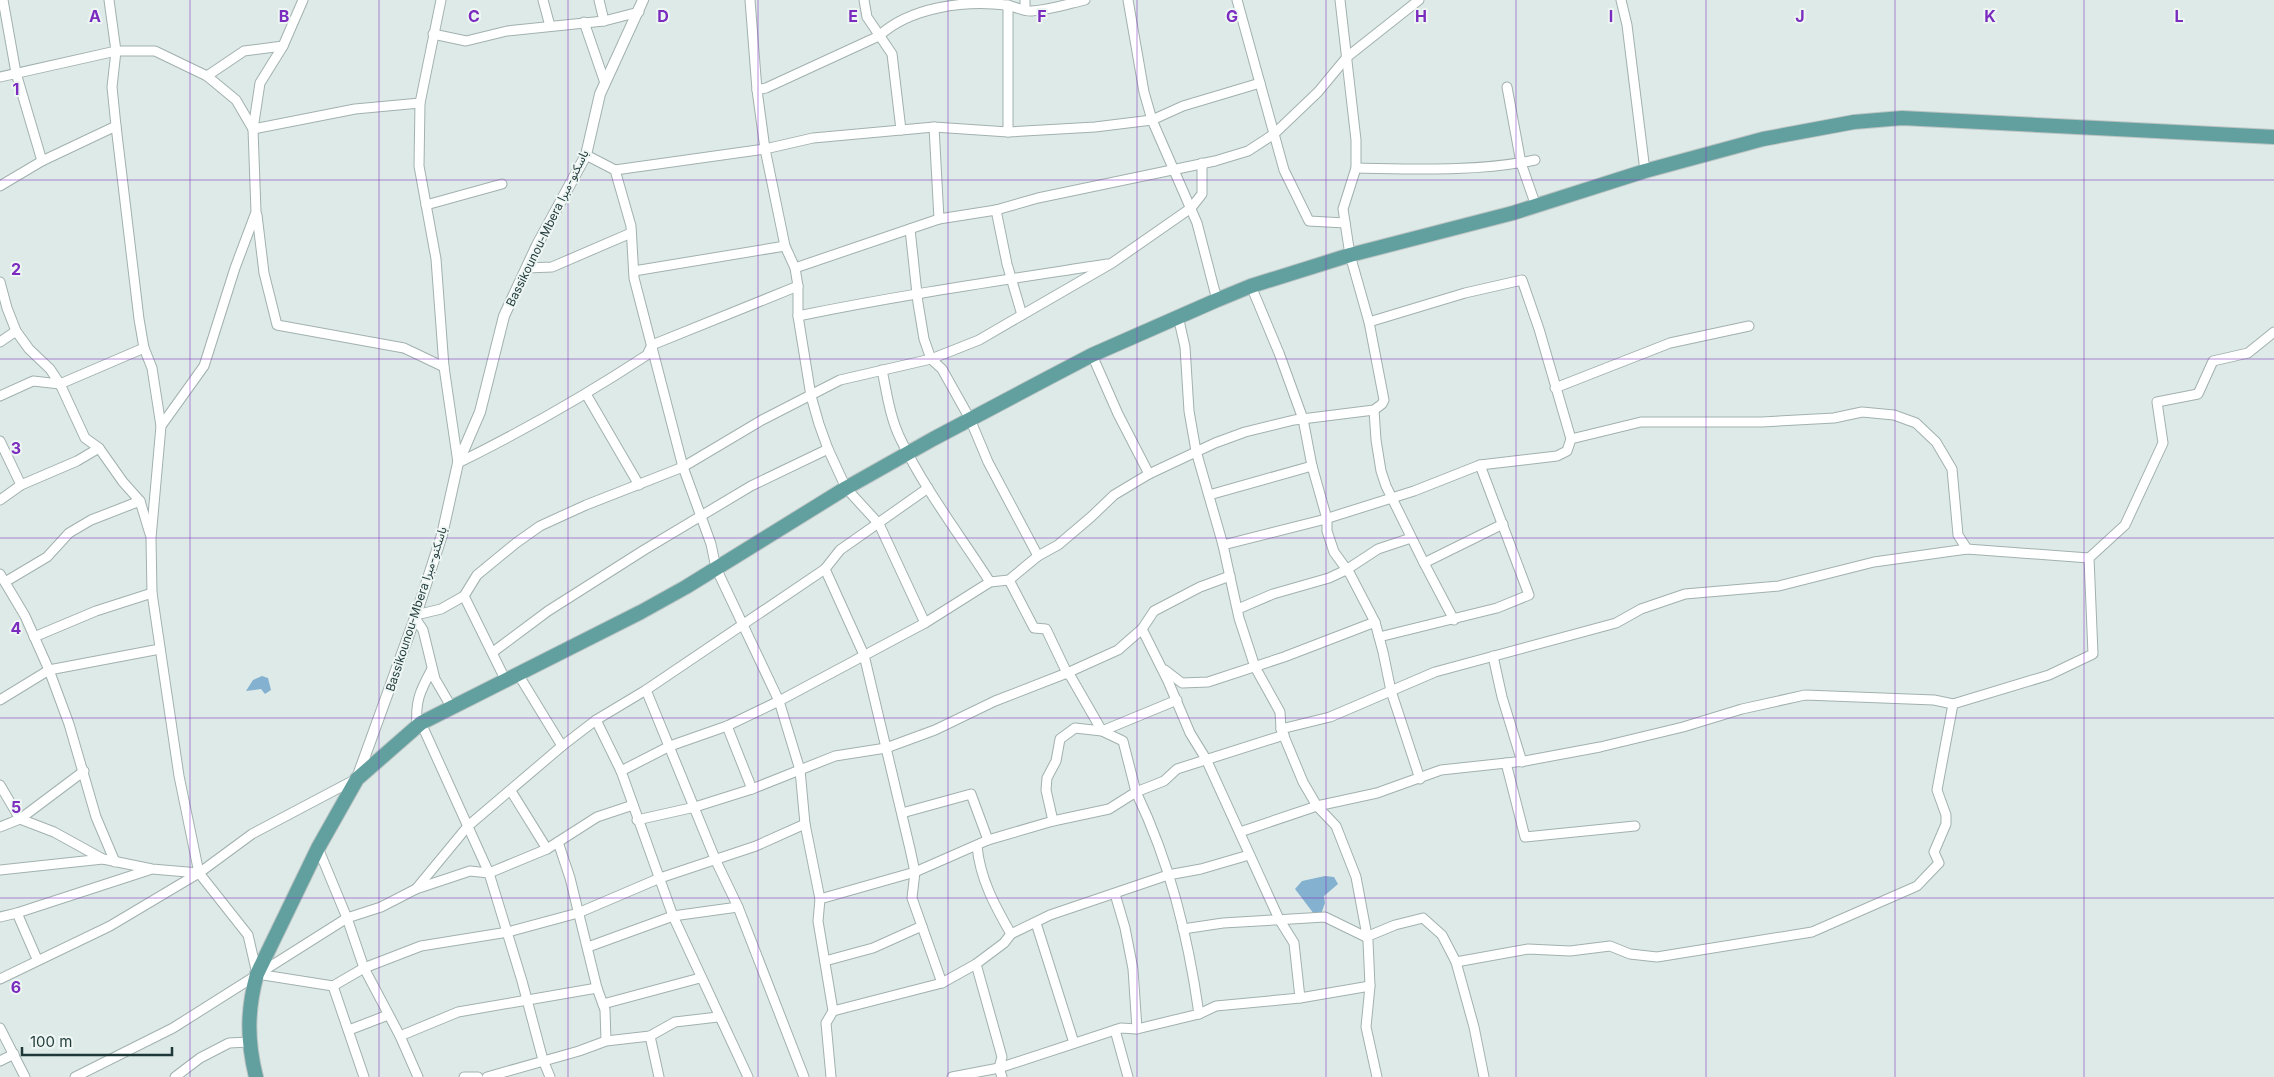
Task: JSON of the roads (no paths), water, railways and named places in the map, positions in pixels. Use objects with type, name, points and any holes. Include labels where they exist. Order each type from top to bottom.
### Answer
[{"type":"main road","points":[[357,779],[419,725],[641,612],[846,488],[908,453],[1092,355],[1178,316],[1251,286],[1350,255],[1536,206],[1645,171],[1763,139],[1854,122],[1902,118],[2274,137]]},
{"type":"main road","name":"Bassikounou-Mbera باسكنو-مبرا","points":[[256,1077],[249,1042],[252,993],[257,974],[318,848],[357,779]]},
{"type":"street","points":[[3,0],[16,74],[42,161]]},
{"type":"street","points":[[109,0],[116,52],[112,87],[116,126],[144,348],[152,368],[161,426],[151,538],[152,593],[179,776],[199,873],[248,935],[257,974]]},
{"type":"street","points":[[303,0],[282,46],[260,83],[253,129],[256,212],[264,273],[277,325],[404,348],[444,367]]},
{"type":"street","points":[[442,0],[433,34],[420,104],[419,166],[436,259],[444,367],[458,463],[507,439],[586,394],[647,355],[652,345],[798,286]]},
{"type":"street","points":[[543,0],[550,26]]},
{"type":"street","points":[[599,0],[604,21]]},
{"type":"street","name":"Bassikounou-Mbera باسكنو-مبرا","points":[[357,779],[416,616],[442,535],[458,463],[480,412],[504,316],[586,155],[600,94],[643,0]]},
{"type":"street","points":[[751,0],[757,90],[765,149],[785,246],[795,268],[798,286],[798,316],[811,396],[828,449],[846,488],[879,524],[925,623]]},
{"type":"street","points":[[864,0],[867,17],[892,54],[901,130]]},
{"type":"street","points":[[1025,0],[1025,10]]},
{"type":"street","points":[[757,90],[766,88],[879,36],[890,26],[942,6],[959,2],[1008,5],[1031,11],[1085,0]]},
{"type":"street","points":[[1128,0],[1144,92],[1152,120],[1172,169],[1191,208],[1202,238],[1217,300]]},
{"type":"street","points":[[1240,0],[1284,170],[1309,221],[1345,223]]},
{"type":"street","points":[[621,771],[670,746],[727,726],[779,701],[925,623],[990,582],[1009,580],[1038,556],[1058,545],[1091,518],[1114,495],[1149,474],[1196,451],[1245,432],[1303,419],[1374,410],[1382,404],[1384,400],[1369,322],[1350,255],[1343,209],[1356,168],[1356,140],[1340,0]]},
{"type":"street","points":[[795,268],[939,219],[996,210],[1038,198],[1234,157],[1248,151],[1274,134],[1318,92],[1347,57],[1420,0]]},
{"type":"street","points":[[1622,0],[1627,25],[1645,171]]},
{"type":"street","points":[[1008,5],[1008,132]]},
{"type":"street","points":[[433,34],[466,41],[507,31],[604,21],[639,12]]},
{"type":"street","points":[[584,22],[605,83]]},
{"type":"street","points":[[207,76],[244,52],[282,46]]},
{"type":"street","points":[[0,76],[116,52],[155,51],[207,76],[236,100],[253,129]]},
{"type":"street","points":[[586,155],[615,170],[765,149],[813,138],[934,128],[1008,132],[1152,120],[1184,106],[1260,83]]},
{"type":"street","points":[[1507,86],[1521,163],[1536,206]]},
{"type":"street","points":[[253,129],[355,109],[420,104]]},
{"type":"street","points":[[0,186],[42,161],[116,126]]},
{"type":"street","points":[[934,128],[939,219]]},
{"type":"street","points":[[1356,168],[1417,170],[1491,168],[1535,160]]},
{"type":"street","points":[[452,708],[435,679],[423,630],[416,616],[441,609],[464,596],[477,575],[516,543],[540,526],[586,505],[683,467],[762,420],[840,380],[931,359],[979,340],[1112,263],[1191,208],[1202,194],[1202,163]]},
{"type":"street","points":[[615,170],[631,233],[634,271],[646,328],[683,467],[702,516],[716,568],[779,701],[800,770],[805,824],[820,899],[818,921],[833,1011],[826,1023],[831,1077]]},
{"type":"street","points":[[426,205],[502,184]]},
{"type":"street","points":[[996,210],[1011,279],[1022,315]]},
{"type":"street","points":[[161,426],[204,366],[256,212]]},
{"type":"street","points":[[910,229],[924,339],[931,359],[942,369],[970,419],[988,462],[1038,556]]},
{"type":"street","points":[[527,268],[552,267],[631,233]]},
{"type":"street","points":[[634,271],[785,246]]},
{"type":"street","points":[[798,316],[918,293],[1112,263]]},
{"type":"street","points":[[1223,545],[1327,519],[1394,498],[1480,465],[1557,456],[1567,451],[1571,439],[1539,329],[1522,280],[1465,292],[1369,322]]},
{"type":"street","points":[[0,282],[6,308],[16,331],[29,349],[50,369],[60,384],[85,438],[100,448],[123,482],[140,501],[151,538]]},
{"type":"street","points":[[1251,286],[1282,360],[1303,419],[1312,466],[1327,519],[1327,531],[1334,552],[1350,574],[1375,622],[1391,690],[1420,779]]},
{"type":"street","points":[[1178,316],[1185,347],[1189,412],[1196,451],[1210,495],[1238,609],[1255,667],[1280,712],[1283,732],[1304,782],[1317,806],[1336,826],[1356,878],[1366,937],[1370,986],[1366,1027],[1377,1077]]},
{"type":"street","points":[[1555,388],[1670,342],[1749,326]]},
{"type":"street","points":[[0,342],[16,331]]},
{"type":"street","points":[[820,899],[915,872],[988,840],[1053,821],[1109,809],[1136,792],[1164,781],[1177,769],[1330,717],[1435,672],[1493,656],[1516,652],[1574,633],[1616,623],[1642,609],[1685,594],[1779,586],[1874,562],[1967,550],[2089,558],[2126,525],[2163,443],[2157,402],[2198,394],[2213,361],[2248,353],[2274,332]]},
{"type":"street","points":[[0,396],[33,381],[60,384],[144,348]]},
{"type":"street","points":[[1092,355],[1118,414],[1149,474]]},
{"type":"street","points":[[882,370],[890,411],[900,439],[928,488],[990,582]]},
{"type":"street","points":[[586,394],[639,485]]},
{"type":"street","points":[[1374,410],[1381,472],[1411,538],[1454,620]]},
{"type":"street","points":[[1571,439],[1641,422],[1762,422],[1834,418],[1862,412],[1894,415],[1916,423],[1936,442],[1952,469],[1958,535],[1967,550]]},
{"type":"street","points":[[0,441],[21,485]]},
{"type":"street","points":[[0,500],[21,485],[77,461],[100,448]]},
{"type":"street","points":[[493,652],[548,611],[751,486],[828,449]]},
{"type":"street","points":[[1379,637],[1498,608],[1529,595],[1480,465]]},
{"type":"street","points":[[1210,495],[1312,466]]},
{"type":"street","points":[[416,889],[468,826],[562,746],[596,720],[646,690],[824,570],[840,550],[928,488]]},
{"type":"street","points":[[5,582],[47,557],[69,532],[91,520],[140,501]]},
{"type":"street","points":[[1424,563],[1503,524]]},
{"type":"street","points":[[1238,609],[1273,594],[1329,578],[1346,570],[1378,549],[1411,538]]},
{"type":"street","points":[[1240,832],[1317,806],[1377,792],[1420,779],[1441,770],[1522,762],[1600,747],[1805,694],[1934,700],[1953,704],[2049,675],[2093,654],[2089,558]]},
{"type":"street","points":[[824,570],[864,656],[915,872],[912,898],[942,983]]},
{"type":"street","points":[[0,574],[25,616],[49,670],[84,770],[96,817],[114,862]]},
{"type":"street","points":[[638,820],[695,807],[752,789],[835,756],[886,748],[934,730],[995,700],[1067,673],[1118,650],[1142,629],[1154,611],[1200,586],[1230,576]]},
{"type":"street","points":[[1009,580],[1034,628],[1046,629],[1067,673],[1072,677],[1102,730]]},
{"type":"street","points":[[34,636],[96,611],[152,593]]},
{"type":"street","points":[[464,596],[493,652],[562,746]]},
{"type":"street","points":[[1162,668],[1182,683],[1208,682],[1255,667],[1375,622]]},
{"type":"street","points":[[1142,629],[1177,700],[1190,733],[1206,759],[1240,832],[1248,855],[1279,919],[1294,943],[1300,998]]},
{"type":"street","points":[[0,700],[49,670],[160,649]]},
{"type":"street","points":[[1493,656],[1502,697],[1522,762]]},
{"type":"street","points":[[432,669],[418,695],[416,708],[419,725],[489,873],[508,932],[543,1060],[550,1077]]},
{"type":"street","points":[[646,690],[716,861],[738,907],[804,1077]]},
{"type":"street","points":[[1102,730],[1177,700]]},
{"type":"street","points":[[1456,962],[1528,948],[1570,951],[1610,946],[1630,954],[1657,957],[1702,951],[1812,932],[1917,886],[1939,863],[1934,852],[1946,824],[1946,816],[1937,790],[1953,704]]},
{"type":"street","points":[[596,720],[621,771],[673,916],[718,1017],[748,1077]]},
{"type":"street","points":[[727,726],[752,789]]},
{"type":"street","points":[[1053,821],[1046,790],[1047,778],[1056,761],[1060,739],[1074,728],[1102,730],[1123,741],[1136,792],[1160,846],[1180,911],[1191,962],[1198,1014]]},
{"type":"street","points":[[1506,763],[1525,837],[1635,826]]},
{"type":"street","points":[[0,827],[20,819],[84,770]]},
{"type":"street","points":[[0,979],[37,959],[110,926],[199,873],[252,834],[357,779]]},
{"type":"street","points":[[0,785],[20,819],[54,832],[104,859],[152,869],[199,873]]},
{"type":"street","points":[[510,791],[546,849]]},
{"type":"street","points":[[902,813],[971,794],[988,840]]},
{"type":"street","points":[[75,1077],[173,1028],[347,918],[381,907],[416,889],[470,872],[489,873],[546,849],[597,817],[633,805]]},
{"type":"street","points":[[257,974],[333,986],[364,968],[421,946],[508,932],[578,913],[660,878],[716,861],[805,824]]},
{"type":"street","points":[[558,842],[570,878],[597,988],[603,1004],[606,1041]]},
{"type":"street","points":[[977,846],[979,867],[992,900],[1011,934]]},
{"type":"street","points":[[318,848],[347,918],[364,968],[400,1036],[418,1077]]},
{"type":"street","points":[[833,1011],[942,983],[976,964],[1004,944],[1011,934],[1050,915],[1168,875],[1248,855]]},
{"type":"street","points":[[0,870],[104,859]]},
{"type":"street","points":[[0,917],[152,869]]},
{"type":"street","points":[[1115,894],[1125,928],[1133,969],[1137,1029]]},
{"type":"street","points":[[588,948],[673,916],[738,907]]},
{"type":"street","points":[[17,913],[37,959]]},
{"type":"street","points":[[1183,929],[1223,923],[1325,917],[1366,937],[1395,925],[1422,918],[1442,935],[1456,962],[1474,1027],[1484,1077]]},
{"type":"street","points":[[1036,923],[1074,1043]]},
{"type":"street","points":[[825,961],[873,948],[922,926]]},
{"type":"street","points":[[976,964],[1002,1057],[1001,1072]]},
{"type":"street","points":[[603,1004],[700,978]]},
{"type":"street","points":[[333,986],[364,1077]]},
{"type":"street","points":[[952,1077],[1001,1072],[1074,1043],[1115,1030],[1137,1029],[1198,1014],[1216,1006],[1300,998],[1370,986]]},
{"type":"street","points":[[400,1036],[458,1012],[597,988]]},
{"type":"street","points":[[349,1030],[388,1015]]},
{"type":"street","points":[[487,1077],[579,1051],[606,1041],[650,1036],[675,1022],[718,1017]]},
{"type":"street","points":[[0,1028],[26,1077]]},
{"type":"street","points":[[1115,1030],[1128,1077]]},
{"type":"street","points":[[650,1036],[659,1077]]},
{"type":"street","points":[[175,1077],[200,1058],[229,1042],[249,1042]]},
{"type":"street","points":[[0,1061],[14,1054]]},
{"type":"street","points":[[464,1077],[478,1077]]},
{"type":"water","points":[[262,676],[268,678],[271,690],[265,694],[261,689],[246,691],[253,680]]},
{"type":"water","points":[[1325,876],[1334,877],[1338,884],[1324,896],[1325,903],[1321,914],[1314,914],[1295,889],[1302,881]]}]
